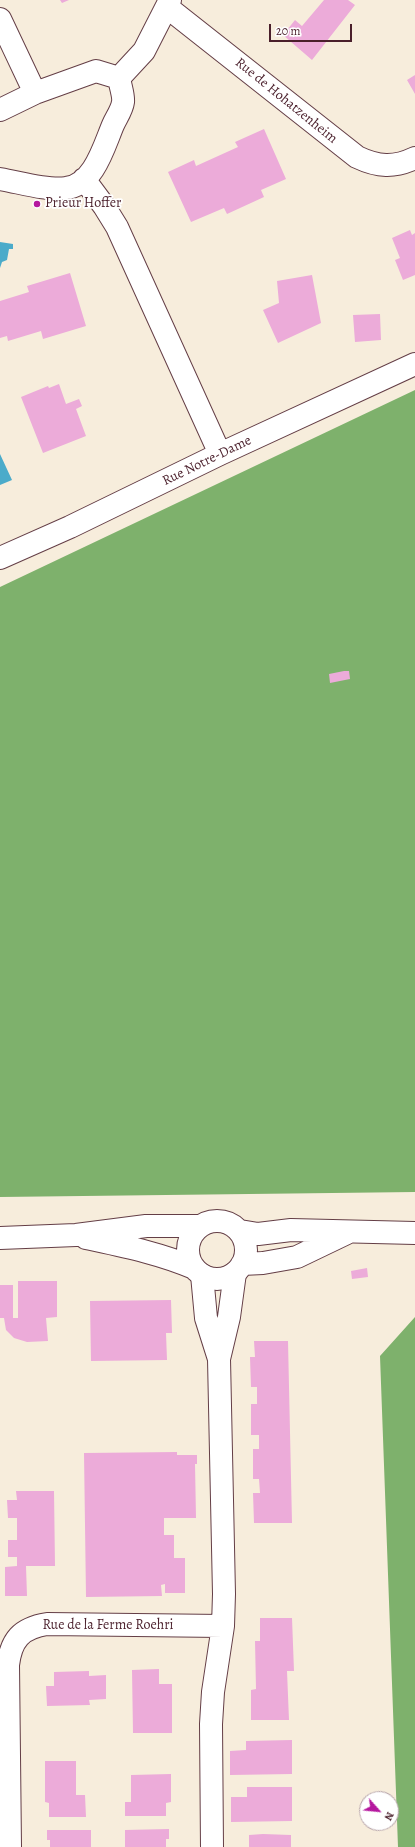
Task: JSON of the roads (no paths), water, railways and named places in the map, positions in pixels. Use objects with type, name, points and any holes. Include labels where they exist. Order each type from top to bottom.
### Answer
[{"type":"street","points":[[119,78],[144,51],[169,3]]},
{"type":"street","name":"Rue de Hohatzenheim","points":[[169,3],[357,157],[380,166],[392,166],[415,158]]},
{"type":"street","points":[[0,19],[35,93]]},
{"type":"street","points":[[0,110],[35,93],[96,71],[119,78]]},
{"type":"street","points":[[0,179],[55,188],[67,188],[84,179],[91,172],[97,161],[123,102],[119,78]]},
{"type":"street","points":[[84,179],[104,206],[116,227],[220,454]]},
{"type":"street","name":"Rue Notre-Dame","points":[[0,558],[70,527],[220,454],[415,364]]},
{"type":"street","points":[[212,1847],[211,1724],[224,1594],[219,1359],[239,1268],[246,1253],[245,1242],[240,1231],[232,1224],[221,1220],[209,1221],[199,1226],[192,1235],[188,1246],[189,1257],[198,1271],[206,1318],[219,1359]]},
{"type":"street","points":[[0,1238],[76,1235],[146,1226],[199,1226]]},
{"type":"street","points":[[240,1231],[258,1234],[291,1230],[415,1234]]},
{"type":"street","points":[[76,1235],[175,1260],[214,1279],[225,1278],[239,1268],[297,1257],[350,1232]]},
{"type":"street","name":"Rue de la Ferme Roehri","points":[[10,1847],[8,1665],[14,1642],[21,1634],[29,1628],[47,1624],[222,1626]]},
{"type":"water","points":[[0,242],[13,244],[13,249],[9,249],[7,260],[2,262],[0,268]]},
{"type":"water","points":[[0,454],[12,480],[0,485]]},
{"type":"place","name":"Prieur Hoffer","points":[[37,204]]}]
